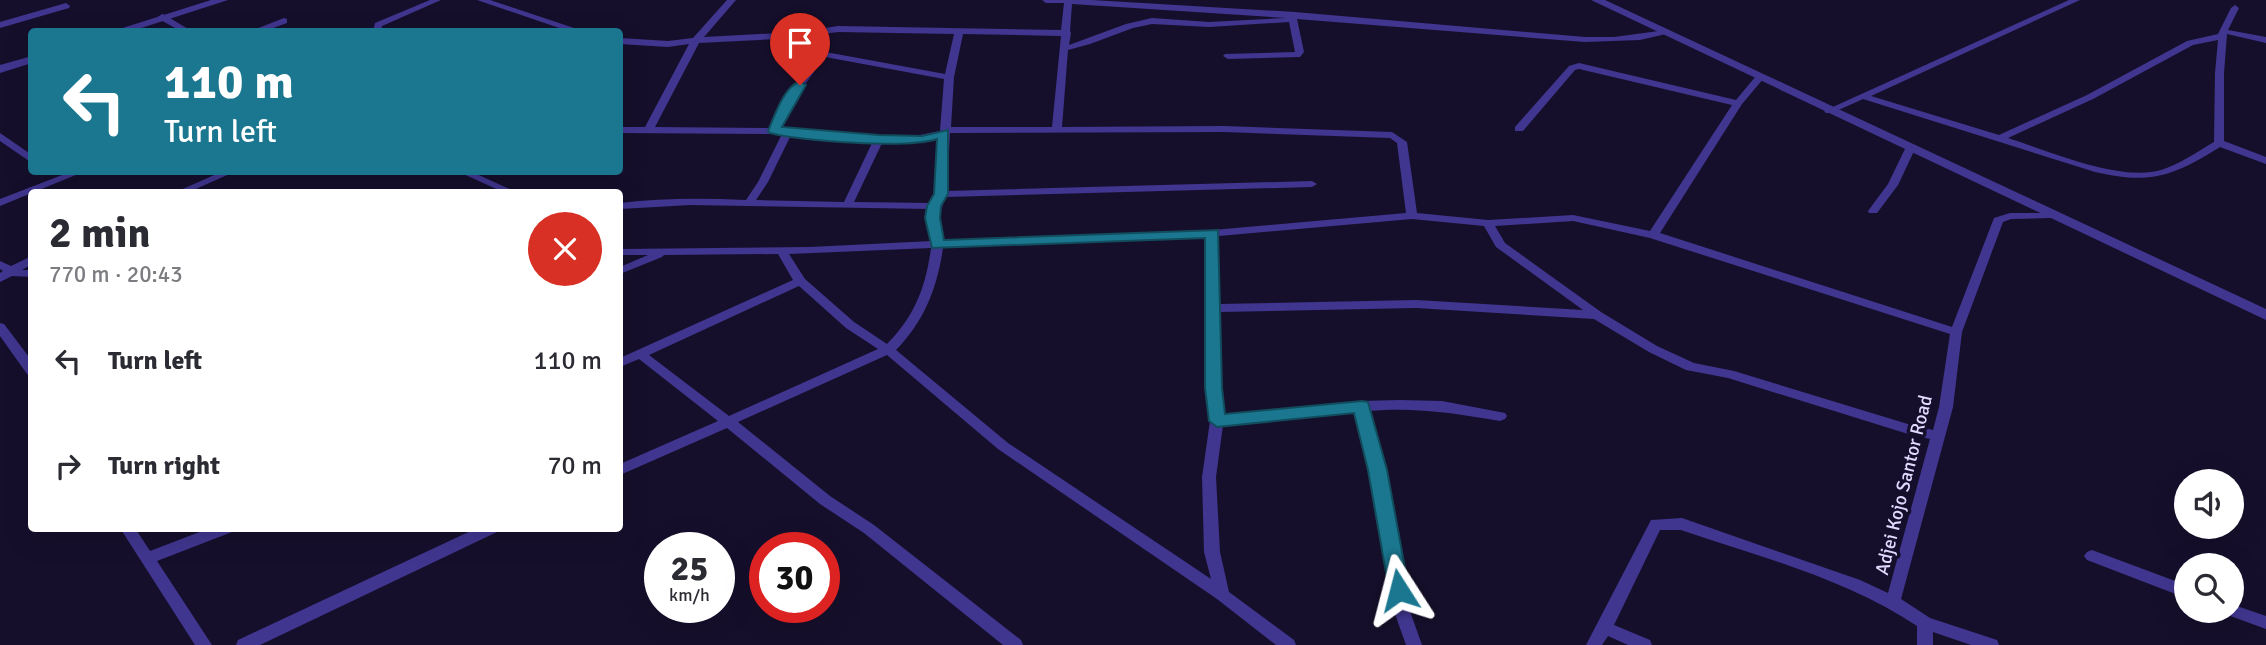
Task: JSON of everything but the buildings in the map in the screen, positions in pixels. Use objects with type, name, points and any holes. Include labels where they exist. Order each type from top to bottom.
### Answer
[{"type":"street","points":[[128,28],[199,3],[223,0]]},
{"type":"street","points":[[378,28],[386,20],[437,0]]},
{"type":"street","points":[[481,0],[569,28]]},
{"type":"street","points":[[649,129],[696,40],[732,0]]},
{"type":"street","points":[[1046,0],[1579,38],[1638,38],[1662,32]]},
{"type":"street","points":[[1596,0],[2266,315]]},
{"type":"street","points":[[1829,111],[2076,0]]},
{"type":"street","points":[[1058,129],[1068,1]]},
{"type":"street","points":[[0,26],[66,6]]},
{"type":"street","points":[[2219,144],[2217,130],[2221,108],[2223,34],[2235,8]]},
{"type":"street","points":[[162,17],[182,28]]},
{"type":"street","points":[[1065,48],[1081,46],[1098,36],[1149,21],[1275,23],[1293,17]]},
{"type":"street","points":[[1228,56],[1297,55],[1300,52],[1293,17]]},
{"type":"street","points":[[263,28],[284,21]]},
{"type":"street","points":[[623,41],[668,44],[799,35],[838,29],[1067,33]]},
{"type":"street","points":[[623,469],[888,350],[902,336],[925,305],[937,245],[934,206],[941,194],[948,77],[959,32]]},
{"type":"street","points":[[1999,139],[2090,97],[2190,43],[2223,34],[2266,40]]},
{"type":"street","points":[[799,35],[817,53],[948,77]]},
{"type":"street","points":[[774,131],[790,97],[809,72],[817,53]]},
{"type":"street","points":[[0,69],[28,60]]},
{"type":"street","points":[[1519,129],[1572,68],[1578,66],[1738,103]]},
{"type":"street","points":[[1653,235],[1738,103],[1759,78]]},
{"type":"street","points":[[1862,96],[2125,176],[2172,172],[2219,144]]},
{"type":"street","points":[[623,130],[774,131],[879,139],[923,139],[944,131],[1058,129],[1237,129],[1392,135],[1402,142],[1412,216]]},
{"type":"street","points":[[750,201],[788,132]]},
{"type":"street","points":[[0,136],[28,157]]},
{"type":"street","points":[[848,204],[879,139]]},
{"type":"street","points":[[2219,144],[2266,161]]},
{"type":"street","points":[[1873,211],[1893,185],[1910,149]]},
{"type":"street","points":[[51,175],[57,180]]},
{"type":"street","points":[[35,189],[70,175]]},
{"type":"street","points":[[188,189],[222,175]]},
{"type":"street","points":[[471,175],[504,189]]},
{"type":"street","points":[[941,194],[1312,184]]},
{"type":"street","points":[[0,203],[28,192]]},
{"type":"street","points":[[623,206],[673,201],[750,201],[804,205],[934,206]]},
{"type":"street","name":"Adjei Kojo Santor Road","points":[[1594,645],[1656,524],[1682,524],[1855,583],[1893,602],[1946,407],[1956,332],[1998,220],[2010,216],[2050,215]]},
{"type":"street","points":[[623,253],[937,245],[1213,233],[1412,216],[1488,223],[1573,218],[1653,235],[1956,332]]},
{"type":"street","points":[[1488,223],[1500,245],[1597,315],[1653,349],[1690,367],[1729,374],[1910,430],[1939,436]]},
{"type":"street","points":[[1213,233],[1213,388],[1217,421],[1209,477],[1212,552],[1222,595]]},
{"type":"street","points":[[781,250],[800,281],[850,325],[888,350],[1003,446],[1222,595],[1288,645]]},
{"type":"street","points":[[623,270],[665,252]]},
{"type":"street","points":[[0,278],[28,262]]},
{"type":"street","points":[[0,264],[12,272],[28,274]]},
{"type":"street","points":[[623,362],[800,281]]},
{"type":"street","points":[[1213,308],[1416,304],[1597,315]]},
{"type":"street","points":[[0,327],[28,366]]},
{"type":"street","points":[[640,354],[825,500],[869,529],[1015,645]]},
{"type":"street","points":[[1217,421],[1399,404],[1442,406],[1500,416]]},
{"type":"street","points":[[1362,407],[1377,470],[1403,614],[1414,645]]},
{"type":"street","points":[[130,532],[204,645]]},
{"type":"street","points":[[149,558],[217,532]]},
{"type":"street","points":[[244,645],[484,532]]},
{"type":"street","points":[[2092,556],[2174,587]]},
{"type":"street","points":[[1893,602],[1925,623],[1991,645]]},
{"type":"street","points":[[2244,615],[2266,623]]},
{"type":"street","points":[[1924,645],[1925,623]]},
{"type":"street","points":[[1605,628],[1644,645]]},
{"type":"route","points":[[800,85],[790,97],[774,131],[879,139],[923,139],[944,133],[941,194],[934,206],[933,218],[937,245],[1213,233],[1213,388],[1217,421],[1362,407],[1392,543],[1399,590]]}]
